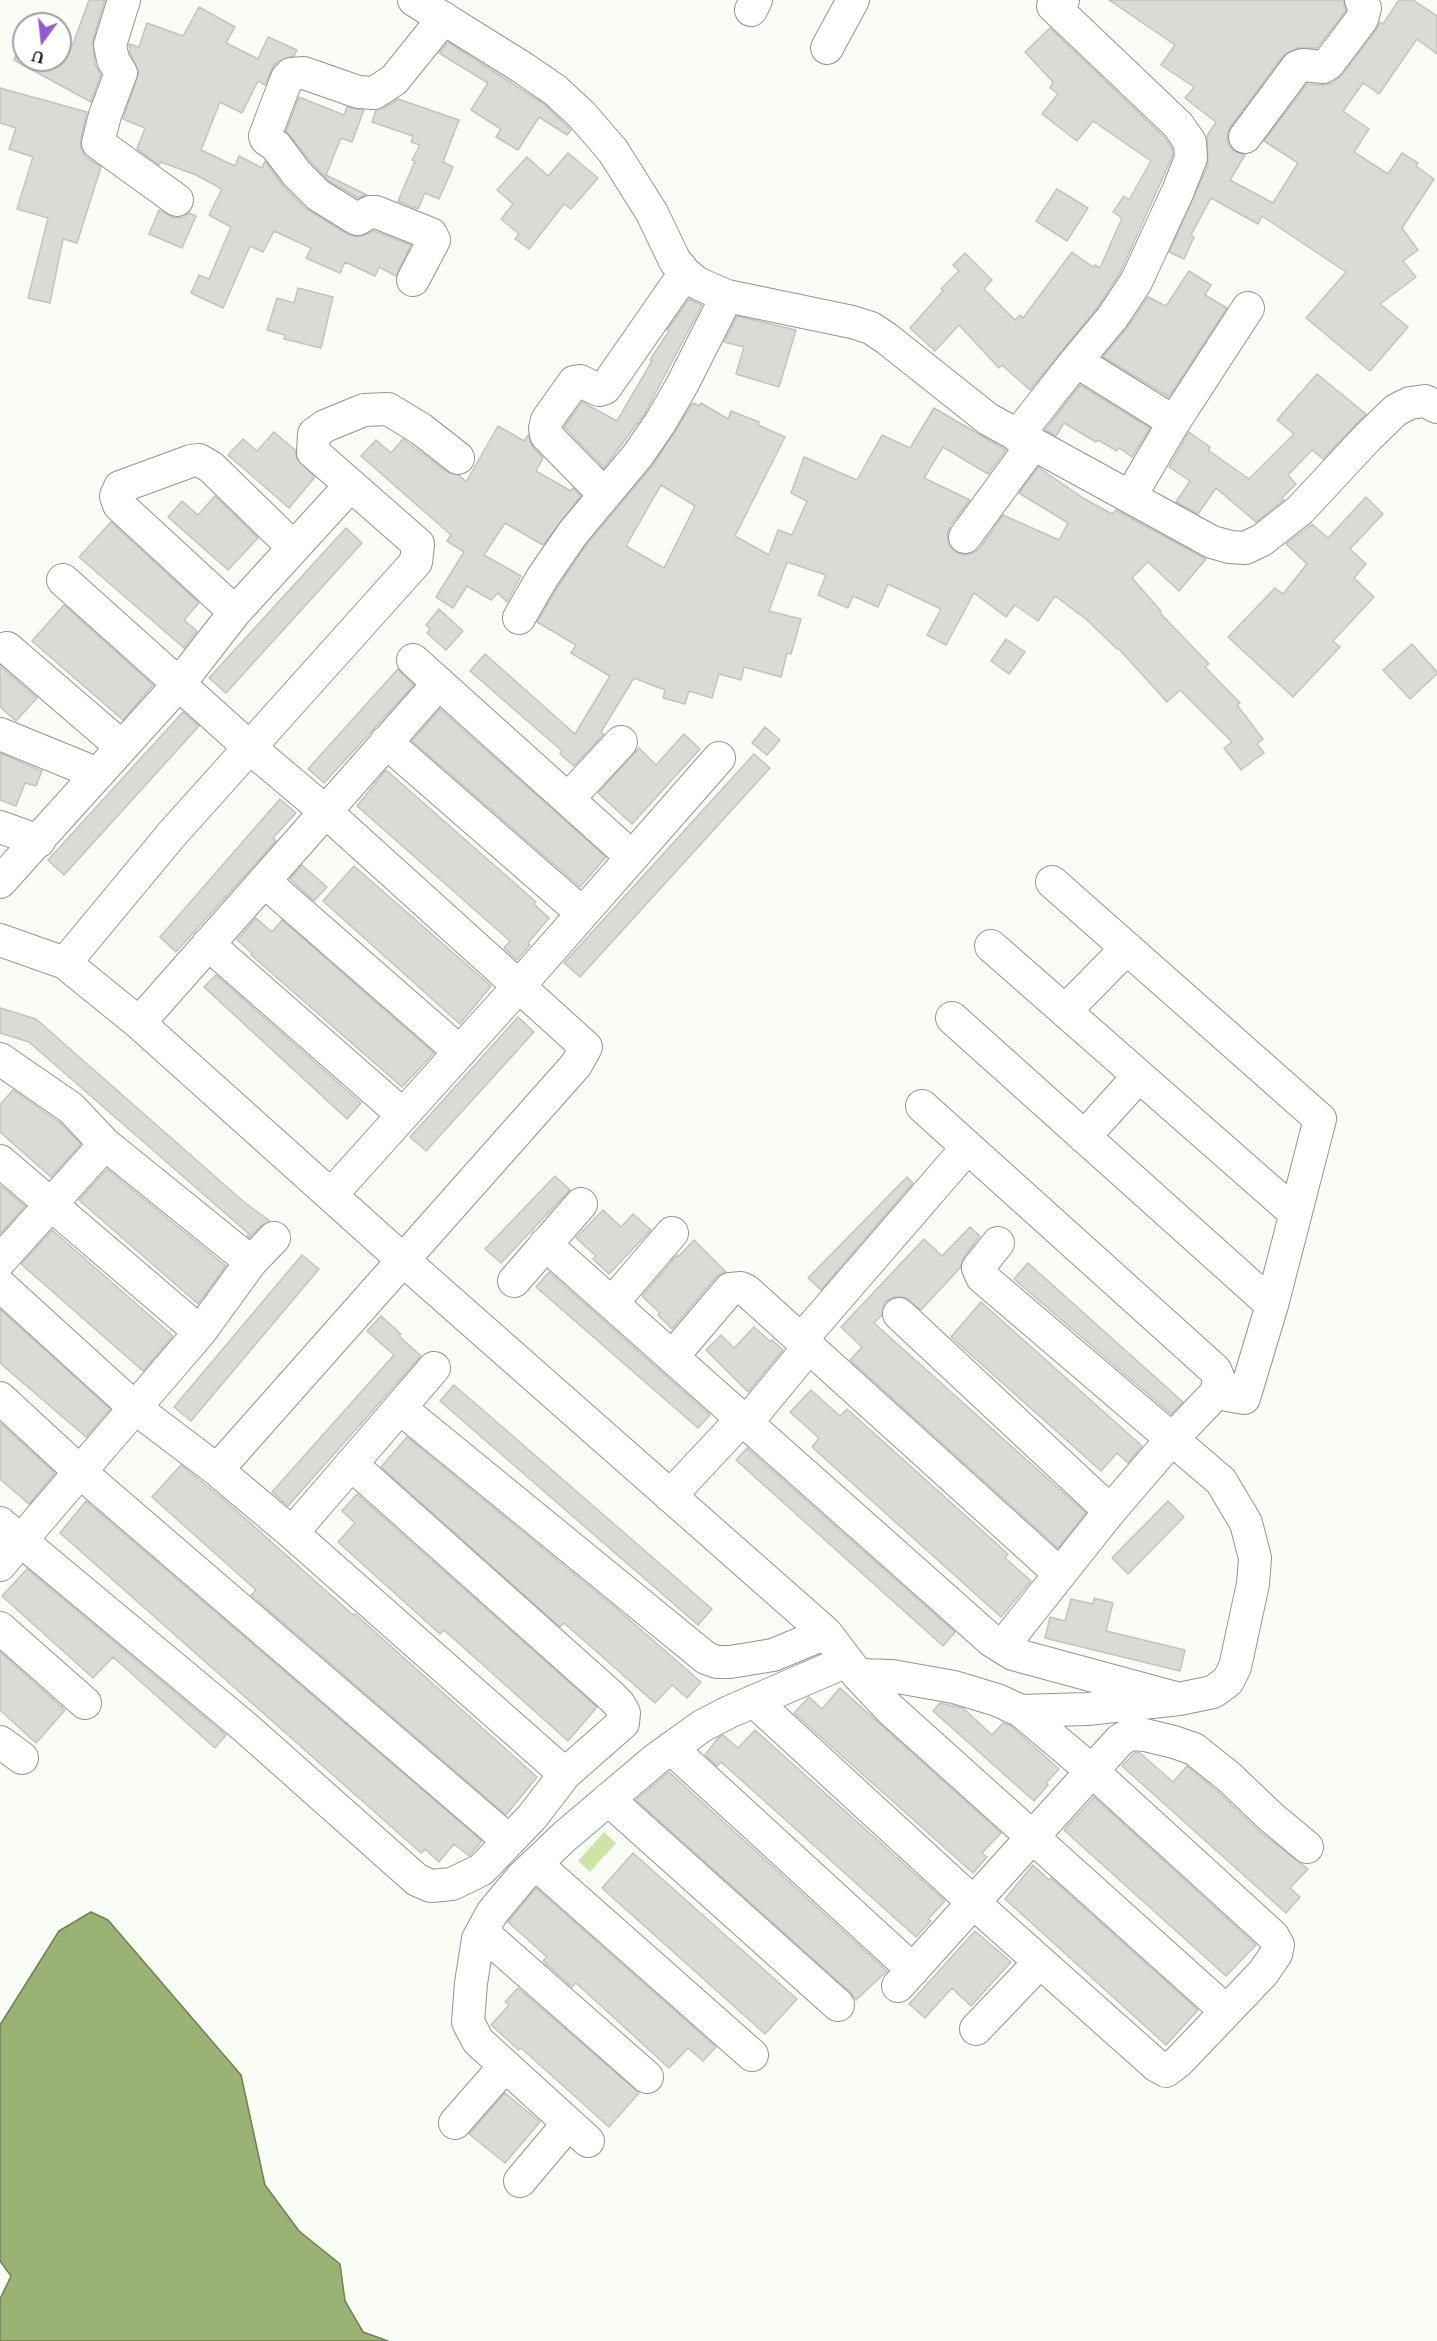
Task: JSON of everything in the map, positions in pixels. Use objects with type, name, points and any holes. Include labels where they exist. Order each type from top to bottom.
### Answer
[{"type":"street","points":[[124,0],[110,45],[113,60],[121,73],[105,115],[98,143],[177,200]]},
{"type":"street","points":[[414,0],[555,90],[582,115],[612,151],[652,213],[675,261],[697,283],[727,296],[871,328],[988,419],[1212,542],[1245,548],[1262,540],[1300,510],[1396,410],[1410,402],[1425,401],[1437,407]]},
{"type":"street","points":[[827,48],[853,0]]},
{"type":"street","points":[[965,537],[1076,361],[1112,318],[1136,282],[1191,158],[1190,142],[1178,125],[1053,6],[1063,0]]},
{"type":"street","points":[[1245,137],[1297,67],[1303,65],[1323,67],[1328,64],[1362,19],[1365,8],[1360,0]]},
{"type":"street","points":[[413,280],[434,240],[431,234],[376,212],[355,218],[318,195],[297,174],[276,146],[266,139],[266,130],[287,78],[291,74],[304,73],[358,92],[374,93],[394,80],[444,18]]},
{"type":"street","points":[[605,495],[546,435],[547,420],[573,382],[580,381],[598,390],[605,388],[685,273]]},
{"type":"street","points":[[519,618],[542,578],[573,533],[638,455],[660,423],[727,296]]},
{"type":"street","points":[[1130,497],[1174,422],[1248,308]]},
{"type":"street","points":[[1076,361],[1174,422]]},
{"type":"street","points":[[65,963],[172,834],[417,562],[418,544],[313,452],[314,434],[325,426],[364,410],[388,409],[421,429],[458,458]]},
{"type":"street","points":[[235,612],[119,505],[116,496],[120,487],[199,460],[212,467],[293,547]]},
{"type":"street","points":[[0,882],[178,684],[235,612],[350,486]]},
{"type":"street","points":[[63,580],[249,747],[325,811],[586,1047],[576,1065],[217,1470]]},
{"type":"street","points":[[7,648],[122,747]]},
{"type":"street","points":[[414,660],[632,857]]},
{"type":"street","points":[[139,1023],[439,683]]},
{"type":"street","points":[[0,735],[98,774]]},
{"type":"street","points":[[386,742],[582,913]]},
{"type":"street","points":[[568,799],[621,742]]},
{"type":"street","points":[[331,1195],[519,986],[719,758]]},
{"type":"street","points":[[0,827],[39,841]]},
{"type":"street","points":[[264,881],[460,1052]]},
{"type":"street","points":[[1052,882],[1320,1119],[1272,1305],[1244,1398],[1216,1393]]},
{"type":"street","points":[[0,940],[65,963],[139,1023],[826,1633],[852,1668],[890,1709],[1226,2012]]},
{"type":"street","points":[[208,944],[404,1115]]},
{"type":"street","points":[[991,946],[1295,1213]]},
{"type":"street","points":[[1065,1011],[1127,948]]},
{"type":"street","points":[[952,1018],[1272,1305]]},
{"type":"street","points":[[0,1059],[71,1108],[105,1144],[251,1262]]},
{"type":"street","points":[[1084,1137],[1139,1076]]},
{"type":"street","points":[[922,1106],[1215,1370],[1219,1379],[1216,1393],[1172,1439],[1110,1511],[1002,1647]]},
{"type":"street","points":[[0,1261],[105,1144]]},
{"type":"street","points":[[670,1496],[745,1420],[805,1343],[967,1148]]},
{"type":"street","points":[[0,1161],[200,1332]]},
{"type":"street","points":[[514,1281],[581,1204]]},
{"type":"street","points":[[612,1303],[672,1233]]},
{"type":"street","points":[[0,1565],[10,1531],[79,1471],[200,1332],[251,1262],[274,1238]]},
{"type":"street","points":[[998,1243],[978,1268],[982,1277],[1221,1481],[1246,1523],[1255,1558],[1254,1584],[1235,1667],[1228,1681],[1213,1692],[1179,1699],[1087,1708],[1021,1711]]},
{"type":"street","points":[[545,1244],[992,1641],[1013,1654],[1179,1699]]},
{"type":"street","points":[[0,1285],[135,1408],[217,1470],[292,1533],[565,1774]]},
{"type":"street","points":[[673,1356],[730,1289],[747,1291],[1060,1574]]},
{"type":"street","points":[[899,1314],[1110,1511]]},
{"type":"street","points":[[292,1533],[434,1368]]},
{"type":"street","points":[[0,1398],[79,1471],[509,1841]]},
{"type":"street","points":[[400,1408],[706,1658],[717,1662],[730,1662],[773,1655],[826,1633]]},
{"type":"street","points":[[10,1531],[246,1728],[417,1880],[431,1886],[452,1884],[481,1870],[532,1817],[565,1774],[623,1723],[624,1713],[619,1704],[351,1464]]},
{"type":"street","points":[[0,1628],[85,1703]]},
{"type":"street","points":[[520,2181],[578,2132],[478,2041],[468,2022],[478,1939],[492,1913],[522,1877],[608,1799],[702,1726],[754,1701],[852,1668],[954,1687],[997,1700],[1021,1711],[1258,1921],[1273,1936],[1278,1945],[1276,1954],[1263,1973],[1166,2071],[1144,2057],[1039,1963],[754,1701]]},
{"type":"street","points":[[671,1748],[905,1978],[1120,1740],[1130,1734],[1145,1735],[1194,1749],[1307,1847]]},
{"type":"street","points":[[608,1799],[838,2005]]},
{"type":"street","points":[[536,1864],[752,2055]]},
{"type":"street","points":[[482,1932],[647,2077]]},
{"type":"street","points":[[976,2029],[1039,1963]]},
{"type":"street","points":[[455,2123],[505,2066]]},
{"type":"shaded area","points":[[604,1832],[616,1843],[590,1872],[578,1861]]},
{"type":"shaded area","points":[[91,1912],[108,1920],[241,2075],[265,2185],[299,2231],[340,2264],[345,2301],[363,2332],[388,2341],[0,2341],[0,2299],[11,2276],[0,2261],[0,2025],[59,1931]]},
{"type":"building","points":[[89,0],[105,0],[93,40],[95,64],[101,75],[91,102],[36,72],[72,72],[73,44]]},
{"type":"building","points":[[1109,0],[1343,0],[1346,11],[1317,48],[1298,48],[1283,56],[1227,134],[1228,144],[1234,151],[1245,155],[1230,180],[1273,203],[1298,163],[1264,141],[1307,84],[1332,83],[1342,75],[1380,22],[1383,24],[1399,0],[1413,0],[1437,16],[1437,54],[1417,39],[1379,94],[1363,83],[1343,111],[1369,129],[1354,152],[1388,174],[1402,153],[1418,163],[1416,166],[1434,179],[1402,228],[1418,250],[1403,261],[1416,277],[1380,304],[1408,327],[1370,371],[1306,318],[1346,272],[1262,216],[1258,224],[1211,198],[1191,235],[1194,237],[1184,259],[1169,252],[1208,165],[1207,136],[1216,122],[1185,98],[1194,87],[1161,65],[1175,45]]},
{"type":"building","points":[[199,7],[235,27],[226,43],[258,59],[268,37],[297,50],[294,56],[274,65],[265,85],[258,81],[242,113],[220,102],[201,150],[235,166],[239,156],[262,168],[265,161],[284,187],[305,208],[349,235],[360,237],[374,231],[411,245],[396,276],[379,267],[375,276],[345,262],[340,273],[306,258],[311,248],[274,231],[263,252],[250,246],[223,308],[191,293],[199,275],[209,279],[231,227],[209,215],[222,189],[196,175],[161,162],[159,165],[137,149],[145,128],[123,119],[139,72],[130,53],[129,44],[139,47],[147,23],[183,36]]},
{"type":"building","points":[[1050,28],[1164,137],[1172,148],[1173,155],[1120,273],[1098,307],[1030,390],[1002,365],[999,368],[959,325],[935,351],[910,328],[943,291],[941,289],[959,271],[953,265],[965,253],[992,280],[984,289],[1015,320],[1020,315],[1023,318],[1072,252],[1093,267],[1095,265],[1100,268],[1122,218],[1113,212],[1124,196],[1129,200],[1151,161],[1093,121],[1077,141],[1042,114],[1058,94],[1050,88],[1053,82],[1025,52]]},
{"type":"building","points":[[448,42],[544,104],[571,130],[567,135],[539,117],[518,150],[496,137],[501,129],[471,110],[488,83],[439,53]]},
{"type":"building","points":[[0,88],[87,112],[81,149],[87,158],[101,167],[77,243],[63,239],[50,303],[28,298],[48,218],[17,209],[33,157],[9,149],[16,128],[0,123]]},
{"type":"building","points":[[299,97],[344,115],[347,107],[364,110],[352,142],[341,138],[326,175],[367,195],[358,198],[329,181],[286,131]]},
{"type":"building","points":[[398,99],[459,120],[443,162],[453,167],[439,199],[425,193],[418,209],[398,201],[415,161],[412,160],[420,145],[411,142],[413,136],[372,122],[376,110]]},
{"type":"building","points":[[568,153],[598,178],[571,209],[564,204],[529,249],[515,239],[519,234],[501,219],[513,204],[497,190],[527,157],[548,176]]},
{"type":"building","points":[[1057,189],[1088,208],[1067,241],[1036,221]]},
{"type":"building","points":[[159,210],[175,218],[184,217],[189,213],[196,216],[182,248],[149,234]]},
{"type":"building","points":[[1189,271],[1211,285],[1205,295],[1227,308],[1169,397],[1103,357],[1148,297],[1166,306]]},
{"type":"building","points":[[298,288],[333,297],[321,348],[284,339],[285,335],[267,330],[277,298],[294,303]]},
{"type":"building","points":[[689,299],[702,305],[645,413],[604,468],[564,427],[582,402],[617,421],[652,361],[650,360],[669,331],[667,330]]},
{"type":"building","points":[[737,316],[796,330],[779,387],[736,374],[744,347],[724,342]]},
{"type":"building","points":[[1317,374],[1366,414],[1323,459],[1312,450],[1288,475],[1296,484],[1282,498],[1284,500],[1256,522],[1216,488],[1198,514],[1176,502],[1190,481],[1169,467],[1189,432],[1210,447],[1208,450],[1249,479],[1294,434],[1277,420]]},
{"type":"building","points":[[1080,385],[1150,428],[1132,457],[1119,448],[1117,451],[1098,440],[1096,442],[1064,423],[1056,436],[1045,430]]},
{"type":"building","points":[[693,403],[699,406],[701,403],[728,419],[731,411],[759,422],[758,425],[785,437],[735,536],[769,555],[778,530],[792,535],[807,501],[791,493],[804,457],[857,480],[882,435],[910,448],[934,408],[1006,450],[988,474],[943,447],[924,478],[970,500],[950,526],[947,534],[949,545],[955,552],[964,555],[980,548],[1003,515],[1059,540],[1068,523],[1019,493],[1038,467],[1083,498],[1112,514],[1116,510],[1206,559],[1179,591],[1148,562],[1132,578],[1161,611],[1160,613],[1209,664],[1205,667],[1240,703],[1237,705],[1263,739],[1257,744],[1264,753],[1241,770],[1224,748],[1232,742],[1180,690],[1167,702],[1118,648],[1087,620],[1055,596],[1038,621],[1015,605],[1006,617],[974,593],[946,645],[927,635],[941,609],[888,584],[878,607],[853,596],[848,608],[818,595],[826,575],[787,562],[769,611],[801,619],[791,654],[787,653],[781,677],[744,667],[741,680],[719,674],[712,698],[689,691],[685,704],[663,698],[665,690],[634,678],[601,732],[604,734],[574,766],[560,754],[562,751],[470,671],[485,654],[575,734],[610,676],[571,653],[576,645],[537,622],[587,544],[653,465]],"holes":[[[661,485],[695,506],[664,568],[626,546]]]},
{"type":"building","points":[[498,426],[524,441],[528,435],[533,447],[543,458],[536,471],[571,491],[573,488],[581,496],[543,545],[505,523],[484,555],[521,576],[507,602],[498,593],[491,600],[467,586],[453,608],[436,597],[464,552],[447,541],[451,535],[361,456],[376,440],[391,453],[403,439],[447,472],[459,475],[466,482]]},
{"type":"building","points":[[274,432],[295,450],[297,459],[315,477],[289,508],[228,455],[243,439],[257,451]]},
{"type":"building","points":[[215,496],[258,538],[228,570],[168,517],[182,501],[198,515]]},
{"type":"building","points":[[1366,497],[1383,514],[1350,549],[1366,564],[1354,578],[1374,597],[1333,641],[1340,647],[1293,697],[1228,637],[1275,588],[1283,594],[1307,564],[1286,544],[1312,524],[1328,538]]},
{"type":"building","points":[[111,522],[199,603],[184,620],[197,631],[184,648],[79,557]]},
{"type":"building","points":[[346,528],[362,543],[226,693],[209,678]]},
{"type":"building","points":[[64,605],[153,685],[123,720],[32,641]]},
{"type":"building","points":[[439,609],[463,631],[446,650],[427,633],[430,629],[426,625]]},
{"type":"building","points":[[1006,639],[1025,652],[1009,674],[991,661]]},
{"type":"building","points":[[1412,644],[1437,674],[1410,699],[1383,670]]},
{"type":"building","points":[[0,666],[37,698],[16,721],[0,707]]},
{"type":"building","points":[[398,669],[414,685],[324,783],[308,769]]},
{"type":"building","points":[[440,709],[606,857],[580,887],[412,741]]},
{"type":"building","points":[[183,712],[199,726],[64,875],[48,860]]},
{"type":"building","points":[[765,727],[780,740],[767,755],[752,743]]},
{"type":"building","points":[[684,734],[700,749],[632,824],[598,793],[639,748],[656,765]]},
{"type":"building","points":[[0,753],[42,771],[36,786],[25,783],[16,806],[0,800]]},
{"type":"building","points":[[754,754],[770,768],[580,977],[564,963]]},
{"type":"building","points":[[386,770],[536,902],[534,904],[549,918],[517,960],[504,948],[510,941],[357,806]]},
{"type":"building","points":[[280,799],[296,813],[273,838],[276,841],[176,952],[160,937]]},
{"type":"building","points":[[302,865],[327,887],[314,901],[290,879]]},
{"type":"building","points":[[354,866],[491,986],[460,1024],[323,901]]},
{"type":"building","points":[[256,918],[272,932],[282,920],[434,1053],[402,1087],[251,955],[252,953],[237,940]]},
{"type":"building","points":[[216,975],[361,1103],[347,1119],[204,987]]},
{"type":"building","points":[[0,1008],[36,1019],[244,1202],[270,1221],[249,1238],[247,1236],[249,1234],[29,1042],[0,1033]]},
{"type":"building","points":[[518,1017],[534,1032],[426,1151],[410,1137]]},
{"type":"building","points":[[13,1090],[59,1122],[81,1144],[51,1177],[0,1132],[0,1105]]},
{"type":"building","points":[[107,1169],[226,1266],[198,1304],[79,1200]]},
{"type":"building","points":[[555,1176],[570,1190],[501,1263],[485,1249]]},
{"type":"building","points":[[907,1177],[913,1183],[821,1290],[808,1278]]},
{"type":"building","points":[[0,1185],[25,1206],[0,1234]]},
{"type":"building","points":[[603,1210],[621,1227],[633,1214],[651,1230],[609,1274],[593,1259],[596,1256],[576,1238]]},
{"type":"building","points":[[970,1227],[980,1236],[964,1257],[960,1268],[921,1310],[904,1297],[894,1297],[885,1302],[882,1315],[874,1323],[1086,1513],[1058,1548],[850,1360],[862,1347],[841,1327],[924,1239],[942,1256]]},
{"type":"building","points":[[52,1230],[173,1336],[143,1371],[21,1264]]},
{"type":"building","points":[[694,1240],[726,1272],[716,1277],[672,1329],[658,1315],[660,1313],[642,1296],[677,1255],[678,1257]]},
{"type":"building","points":[[302,1255],[319,1269],[191,1421],[174,1407]]},
{"type":"building","points":[[1028,1263],[1183,1402],[1171,1414],[1014,1279]]},
{"type":"building","points":[[549,1272],[710,1415],[698,1428],[536,1287]]},
{"type":"building","points":[[981,1302],[1142,1446],[1128,1463],[1117,1453],[1101,1471],[951,1337]]},
{"type":"building","points":[[0,1309],[110,1409],[86,1437],[0,1363]]},
{"type":"building","points":[[381,1316],[421,1356],[288,1506],[272,1492],[394,1355],[367,1331]]},
{"type":"building","points":[[754,1327],[783,1350],[748,1392],[706,1350],[721,1335],[734,1348]]},
{"type":"building","points":[[454,1385],[712,1609],[698,1625],[440,1401]]},
{"type":"building","points":[[811,1390],[840,1416],[847,1409],[1008,1554],[1005,1558],[1031,1581],[1001,1617],[812,1447],[819,1438],[790,1412]]},
{"type":"building","points":[[0,1423],[55,1473],[29,1504],[0,1479]]},
{"type":"building","points":[[407,1437],[617,1609],[701,1682],[687,1698],[672,1685],[655,1703],[564,1623],[560,1627],[381,1467]]},
{"type":"building","points":[[747,1448],[955,1632],[943,1646],[736,1460]]},
{"type":"building","points":[[181,1465],[229,1504],[353,1615],[355,1614],[537,1777],[506,1815],[251,1595],[256,1590],[152,1497]]},
{"type":"building","points":[[357,1494],[597,1707],[568,1741],[444,1630],[440,1634],[338,1542],[355,1523],[342,1511]]},
{"type":"building","points":[[86,1501],[482,1841],[469,1856],[454,1844],[439,1862],[425,1849],[421,1853],[60,1533]]},
{"type":"building","points":[[1168,1501],[1184,1517],[1128,1574],[1112,1558]]},
{"type":"building","points":[[27,1569],[226,1735],[215,1748],[113,1657],[93,1678],[2,1596]]},
{"type":"building","points":[[1094,1598],[1113,1603],[1106,1631],[1185,1650],[1180,1671],[1045,1638],[1050,1617],[1065,1621],[1071,1599],[1093,1604]]},
{"type":"building","points":[[0,1652],[65,1710],[36,1743],[0,1710]]},
{"type":"building","points":[[840,1688],[1001,1833],[982,1853],[987,1857],[973,1873],[794,1713],[809,1697],[822,1709]]},
{"type":"building","points":[[940,1703],[963,1708],[992,1735],[1003,1723],[1011,1726],[1059,1769],[1034,1801],[933,1711]]},
{"type":"building","points":[[755,1730],[945,1901],[928,1919],[931,1921],[916,1937],[721,1762],[717,1766],[705,1755],[723,1735],[738,1748]]},
{"type":"building","points":[[1135,1752],[1140,1753],[1173,1782],[1187,1766],[1259,1831],[1308,1869],[1290,1888],[1300,1897],[1286,1913],[1122,1766]]},
{"type":"building","points":[[669,1772],[887,1971],[856,2000],[850,1992],[636,1800]]},
{"type":"building","points":[[1094,1797],[1256,1945],[1226,1976],[1064,1830]]},
{"type":"building","points":[[633,1853],[797,1999],[765,2034],[602,1888]]},
{"type":"building","points":[[1033,1865],[1049,1880],[1051,1878],[1198,2010],[1166,2045],[1005,1899]]},
{"type":"building","points":[[536,1888],[716,2047],[703,2061],[688,2048],[669,2068],[576,1983],[572,1987],[543,1961],[547,1957],[508,1922]]},
{"type":"building","points":[[975,1931],[1011,1962],[971,2006],[952,1988],[925,2018],[909,2004]]},
{"type":"building","points":[[518,1988],[639,2093],[609,2127],[521,2048],[519,2050],[491,2025],[509,2005],[505,2002]]},
{"type":"building","points":[[505,2093],[540,2122],[505,2163],[469,2134]]}]
